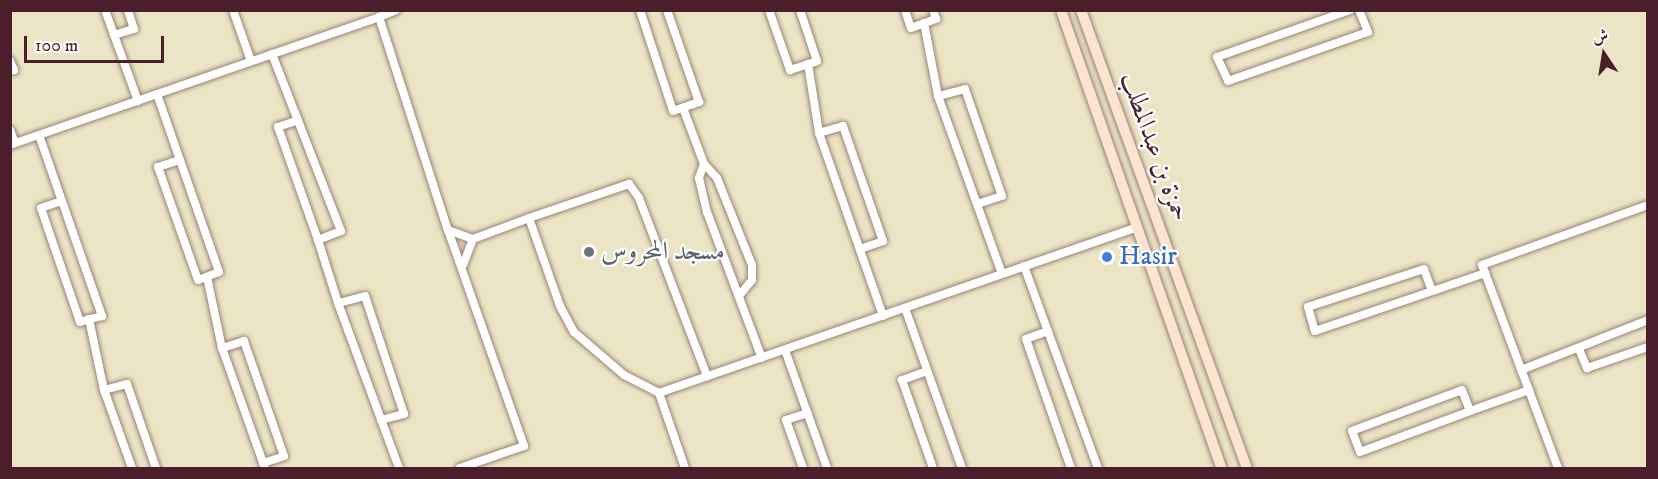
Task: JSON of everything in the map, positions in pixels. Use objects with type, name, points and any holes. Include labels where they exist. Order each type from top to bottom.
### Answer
[{"type":"street","points":[[105,10],[138,101]]},
{"type":"street","points":[[114,35],[134,28],[128,10]]},
{"type":"street","points":[[233,10],[251,61]]},
{"type":"street","points":[[10,130],[13,144],[396,10]]},
{"type":"street","points":[[640,10],[673,111],[699,102],[668,10]]},
{"type":"street","points":[[769,10],[790,70],[817,61],[800,10]]},
{"type":"street","points":[[905,10],[910,28],[936,19],[933,10]]},
{"type":"street","name":"حمزة بن عبدالمطلب","points":[[1060,10],[1221,468]]},
{"type":"street","name":"حمزة بن عبدالمطلب","points":[[1081,10],[1247,468]]},
{"type":"street","points":[[1350,10],[1217,57],[1228,81],[1368,32],[1359,10]]},
{"type":"street","points":[[379,17],[448,230],[463,265],[524,446],[460,468]]},
{"type":"street","points":[[924,23],[938,96],[1002,274]]},
{"type":"street","points":[[1066,27],[1086,26]]},
{"type":"street","points":[[272,54],[341,231],[318,240]]},
{"type":"street","points":[[10,61],[14,70],[10,71]]},
{"type":"street","points":[[808,64],[819,134],[883,316]]},
{"type":"street","points":[[1082,73],[1103,73]]},
{"type":"street","points":[[938,96],[965,89],[1002,196],[977,204]]},
{"type":"street","points":[[157,94],[180,160],[219,272],[198,280],[158,167],[180,160]]},
{"type":"street","points":[[683,108],[704,164],[717,178],[752,265],[752,280],[739,296]]},
{"type":"street","points":[[298,120],[278,127],[338,303],[399,468]]},
{"type":"street","points":[[819,134],[843,126],[883,241],[860,249]]},
{"type":"street","points":[[39,135],[102,316],[80,322],[41,208],[61,201]]},
{"type":"street","points":[[704,164],[699,178],[707,212],[762,358]]},
{"type":"street","points":[[448,230],[473,239],[629,184],[639,198],[707,376]]},
{"type":"street","points":[[1558,468],[1482,265],[1647,205]]},
{"type":"street","points":[[529,218],[561,306],[574,332],[624,375],[659,393],[686,468]]},
{"type":"street","points":[[659,393],[1135,228]]},
{"type":"street","points":[[463,265],[473,239]]},
{"type":"street","points":[[1024,266],[1098,468]]},
{"type":"street","points":[[1432,291],[1424,269],[1308,307],[1315,331],[1485,273]]},
{"type":"street","points":[[207,277],[222,348],[264,466],[284,456],[244,341],[222,348]]},
{"type":"street","points":[[338,303],[364,296],[405,414],[381,420]]},
{"type":"street","points":[[905,308],[962,468]]},
{"type":"street","points":[[89,319],[104,390],[132,468]]},
{"type":"street","points":[[1521,370],[1579,349],[1647,320]]},
{"type":"street","points":[[1048,331],[1026,339],[1071,468]]},
{"type":"street","points":[[1579,349],[1587,368],[1647,347]]},
{"type":"street","points":[[785,350],[827,468]]},
{"type":"street","points":[[927,371],[902,380],[933,468]]},
{"type":"street","points":[[104,390],[126,384],[156,468]]},
{"type":"street","points":[[1470,411],[1462,390],[1352,431],[1360,452],[1529,390]]},
{"type":"street","points":[[803,468],[786,420],[808,413]]},
{"type":"place","name":"مسجد المحروس","points":[[589,252]]},
{"type":"place","name":"Hasir","points":[[1107,257]]}]
